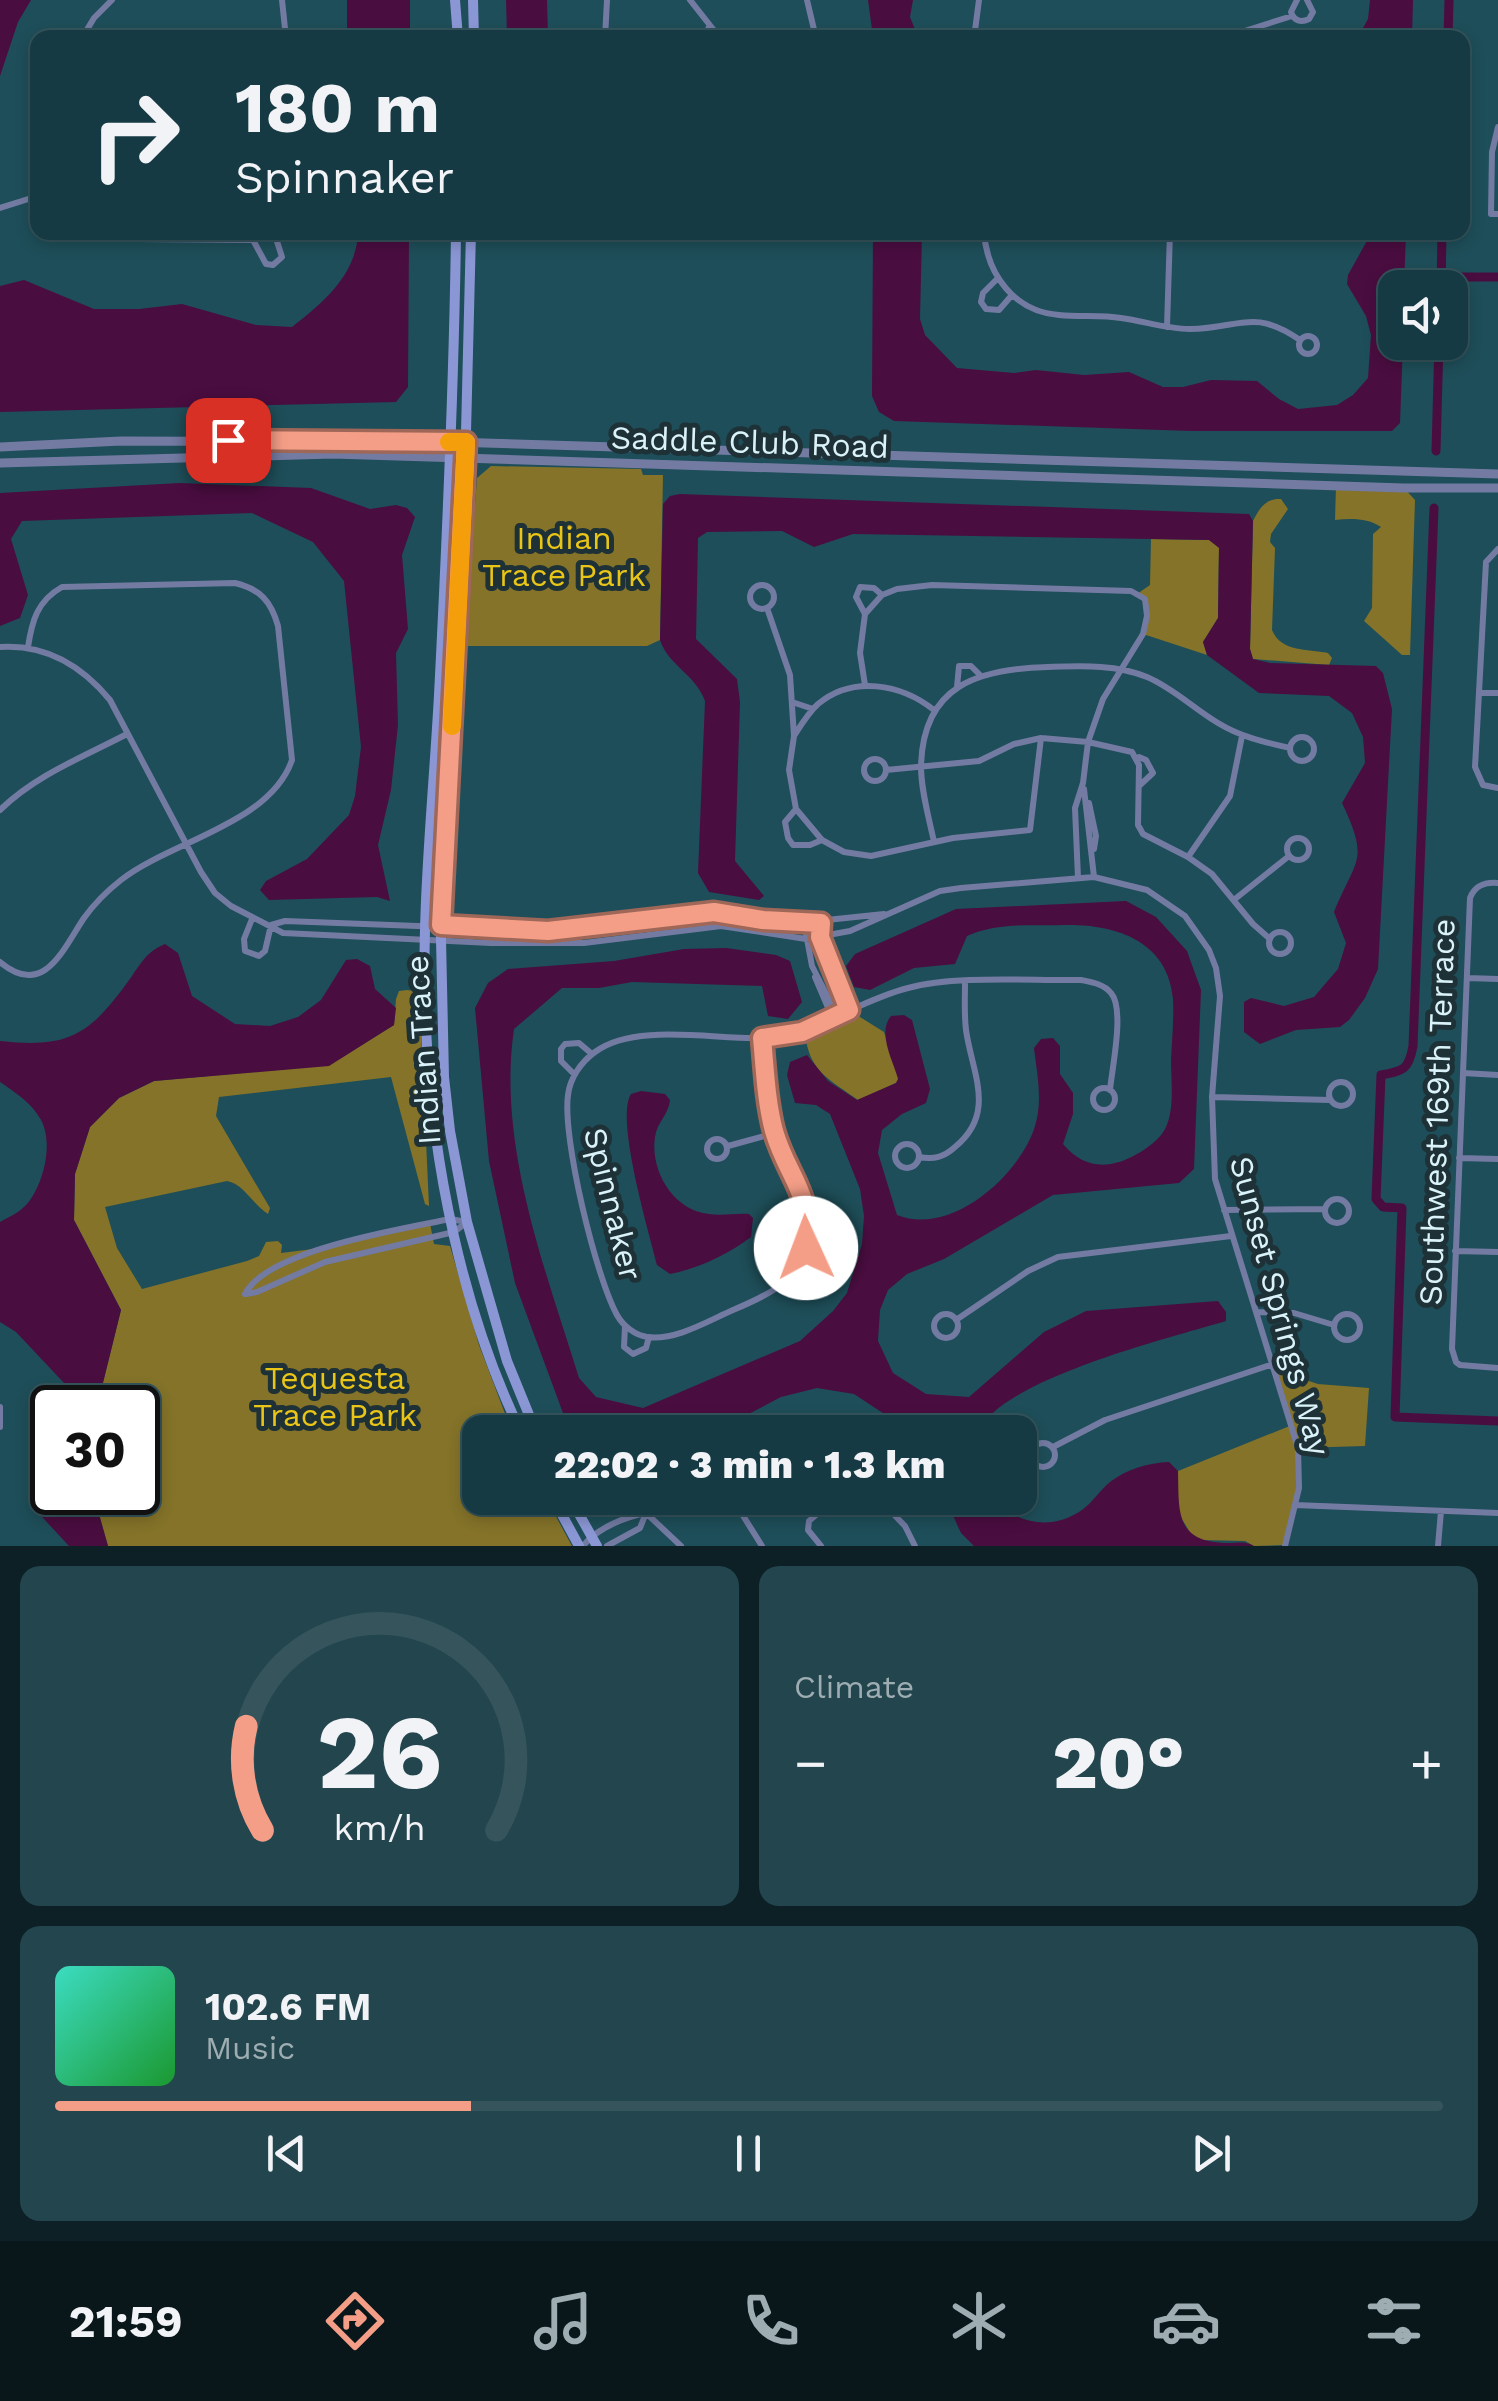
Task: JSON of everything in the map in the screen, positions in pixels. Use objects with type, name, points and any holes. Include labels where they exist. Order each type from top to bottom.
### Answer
[{"type":"main road","points":[[455,0],[457,30]]},
{"type":"main road","points":[[473,0],[474,30]]},
{"type":"main road","name":"Indian Trace","points":[[456,240],[450,459],[426,938],[426,1029],[450,1218],[493,1365],[513,1415]]},
{"type":"main road","name":"Indian Trace","points":[[471,240],[466,459],[441,925],[444,1077],[467,1222],[507,1361],[529,1415]]},
{"type":"main road","points":[[566,1515],[588,1544]]},
{"type":"main road","points":[[577,1515],[588,1544]]},
{"type":"street","points":[[87,30],[112,0]]},
{"type":"street","points":[[282,0],[285,30]]},
{"type":"street","points":[[606,30],[608,0]]},
{"type":"street","points":[[690,0],[712,30]]},
{"type":"street","points":[[807,0],[814,30]]},
{"type":"street","points":[[975,30],[978,0]]},
{"type":"street","points":[[1292,16],[1297,0]]},
{"type":"street","points":[[1292,16],[1298,21],[1309,19],[1313,8],[1307,0]]},
{"type":"street","points":[[1250,30],[1292,16]]},
{"type":"street","points":[[1498,127],[1492,152],[1490,214],[1498,214]]},
{"type":"street","points":[[0,208],[30,199]]},
{"type":"street","points":[[253,240],[260,259],[273,264],[282,257],[275,240]]},
{"type":"street","points":[[984,240],[997,278],[1012,295],[1035,310],[1056,315],[1118,317],[1167,327],[1200,328],[1255,320],[1288,331],[1300,340]]},
{"type":"street","points":[[1167,327],[1170,240]]},
{"type":"street","points":[[997,278],[984,292],[982,302],[986,309],[999,310],[1012,295]]},
{"type":"street","name":"Saddle Club Road","points":[[0,447],[160,441],[466,442],[1498,474]]},
{"type":"street","name":"Saddle Club Road","points":[[0,464],[236,455],[1498,488]]},
{"type":"street","points":[[1498,548],[1486,562],[1475,767],[1483,784],[1498,788]]},
{"type":"street","points":[[0,962],[21,975],[48,968],[103,895],[138,868],[262,802],[286,776],[292,760],[278,626],[265,597],[254,587],[235,582],[62,587],[49,594],[37,608],[28,648]]},
{"type":"street","points":[[865,614],[858,604],[857,592],[866,585],[882,595]]},
{"type":"street","points":[[865,684],[860,653],[865,614],[882,595],[932,585],[1137,594],[1144,599],[1148,616],[1143,634],[1104,699],[1088,742],[1075,808],[1078,878]]},
{"type":"street","points":[[767,608],[790,675],[794,736],[789,770],[796,809],[822,840],[844,852],[871,856],[934,842],[1030,830],[1040,738]]},
{"type":"street","points":[[0,647],[54,654],[97,684],[110,700],[215,893],[252,919],[283,933],[491,943],[584,943],[721,926],[806,939],[877,922],[890,913]]},
{"type":"street","points":[[958,687],[959,666],[972,666],[980,674]]},
{"type":"street","points":[[934,842],[921,769],[925,733],[934,710],[958,687],[980,674],[1063,666],[1121,670],[1163,685],[1242,736],[1290,748]]},
{"type":"street","points":[[794,736],[822,701],[865,684],[917,696],[934,710]]},
{"type":"street","points":[[1481,693],[1498,694]]},
{"type":"street","points":[[792,702],[813,709]]},
{"type":"street","points":[[0,810],[45,776],[127,734]]},
{"type":"street","points":[[1188,856],[1230,796],[1242,736]]},
{"type":"street","points":[[886,770],[979,761],[1014,744],[1040,738],[1088,742],[1124,750],[1146,760],[1152,773],[1138,786]]},
{"type":"street","points":[[1138,757],[1138,825],[1144,834],[1188,856],[1212,874],[1253,924],[1270,938]]},
{"type":"street","points":[[1083,782],[1096,836],[1094,877]]},
{"type":"street","points":[[796,809],[785,830],[794,845],[822,840]]},
{"type":"street","points":[[1236,899],[1289,856]]},
{"type":"street","name":"Sunset Springs Way","points":[[890,913],[940,892],[1094,877],[1147,890],[1186,916],[1210,950],[1216,968],[1220,1018],[1212,1097],[1216,1179],[1298,1448],[1300,1473],[1285,1546]]},
{"type":"street","name":"Southwest 169th Terrace","points":[[1498,883],[1483,884],[1470,898],[1452,1349],[1456,1362],[1467,1368],[1498,1368]]},
{"type":"street","points":[[271,925],[285,921],[427,924],[548,931],[714,912],[804,923],[890,913]]},
{"type":"street","points":[[252,919],[244,944],[245,951],[252,955],[259,956],[265,951],[271,925]]},
{"type":"street","points":[[328,923],[328,936]]},
{"type":"street","points":[[804,923],[812,966],[834,1016]]},
{"type":"street","points":[[821,923],[820,937],[849,1010]]},
{"type":"street","points":[[1467,978],[1498,979]]},
{"type":"street","points":[[574,1074],[592,1054],[618,1040],[762,1038],[802,1032],[849,1010],[932,982],[1081,980],[1111,992],[1118,1010],[1110,1090]]},
{"type":"street","points":[[919,1157],[947,1154],[965,1139],[978,1113],[980,1079],[966,1026],[965,982]]},
{"type":"street","points":[[625,1326],[624,1346],[633,1354],[646,1348],[648,1337],[679,1334],[768,1296],[793,1274],[806,1248],[810,1220],[802,1189],[775,1134],[762,1038]]},
{"type":"street","name":"Spinnaker","points":[[592,1054],[578,1042],[564,1044],[560,1049],[561,1061],[574,1074],[566,1119],[583,1204],[608,1294],[625,1326],[648,1337]]},
{"type":"street","points":[[1463,1074],[1498,1074]]},
{"type":"street","points":[[1212,1097],[1330,1100]]},
{"type":"street","points":[[728,1146],[775,1134]]},
{"type":"street","points":[[1459,1158],[1498,1159]]},
{"type":"street","points":[[1224,1210],[1324,1209]]},
{"type":"street","points":[[450,1218],[467,1222],[454,1232],[326,1262],[245,1294],[251,1281],[299,1256],[450,1218]]},
{"type":"street","points":[[956,1320],[1028,1271],[1058,1256],[1231,1236]]},
{"type":"street","points":[[1455,1250],[1498,1252]]},
{"type":"street","points":[[1256,1312],[1294,1313],[1334,1325]]},
{"type":"street","points":[[1349,1315],[1358,1322],[1359,1330],[1351,1339],[1342,1339],[1334,1325],[1342,1316],[1349,1315]]},
{"type":"street","points":[[1052,1447],[1105,1420],[1273,1364]]},
{"type":"street","points":[[0,1407],[0,1427]]},
{"type":"street","points":[[1294,1506],[1498,1513]]},
{"type":"street","points":[[1438,1546],[1441,1511]]},
{"type":"street","points":[[588,1544],[620,1521],[640,1515]]},
{"type":"street","points":[[607,1546],[640,1528],[645,1515]]},
{"type":"street","points":[[648,1515],[681,1546]]},
{"type":"street","points":[[743,1515],[762,1546]]},
{"type":"street","points":[[816,1515],[809,1521],[808,1530],[821,1546]]},
{"type":"street","points":[[894,1515],[915,1546]]},
{"type":"street","points":[[620,1521],[628,1535]]},
{"type":"green space","name":"Indian Trace Park","points":[[491,466],[641,469],[643,475],[663,475],[660,640],[647,646],[467,646],[477,478]]},
{"type":"green space","points":[[1336,486],[1404,488],[1415,500],[1410,655],[1402,655],[1364,621],[1372,608],[1373,534],[1381,527],[1359,519],[1335,520]]},
{"type":"green space","points":[[1281,499],[1288,509],[1270,542],[1275,548],[1272,630],[1288,646],[1328,653],[1332,658],[1329,665],[1253,659],[1250,649],[1253,521],[1267,502]]},
{"type":"green space","points":[[1151,539],[1209,540],[1219,547],[1218,618],[1203,642],[1207,655],[1143,634],[1148,608],[1137,594],[1150,585]]},
{"type":"green space","name":"Tequesta Trace Park","points":[[399,991],[415,991],[420,1009],[429,1206],[425,1204],[391,1077],[219,1097],[216,1116],[270,1208],[268,1214],[238,1186],[227,1181],[105,1207],[117,1248],[142,1289],[247,1261],[259,1256],[266,1242],[278,1241],[281,1253],[430,1223],[434,1244],[450,1246],[479,1345],[506,1415],[462,1415],[462,1515],[555,1515],[572,1546],[108,1546],[99,1515],[160,1515],[160,1385],[102,1385],[121,1310],[74,1220],[75,1174],[90,1127],[119,1098],[154,1081],[329,1065],[394,1025]]},
{"type":"green space","points":[[852,1012],[884,1032],[899,1079],[858,1100],[816,1066],[805,1033]]},
{"type":"green space","points":[[1275,1370],[1318,1384],[1369,1388],[1365,1446],[1298,1448],[1300,1473],[1285,1545],[1200,1540],[1191,1534],[1177,1511],[1178,1471],[1292,1425]]},
{"type":"shaded area","points":[[0,0],[31,0],[18,22],[0,76]]},
{"type":"shaded area","points":[[347,0],[410,0],[410,30],[347,30]]},
{"type":"shaded area","points":[[506,0],[547,0],[548,30],[507,30]]},
{"type":"shaded area","points":[[868,0],[913,0],[910,17],[915,30],[872,30]]},
{"type":"shaded area","points":[[1370,0],[1413,0],[1412,30],[1362,30],[1368,19]]},
{"type":"shaded area","points":[[357,240],[409,240],[408,387],[396,402],[0,412],[0,286],[24,280],[94,309],[182,304],[256,325],[292,327],[345,275]]},
{"type":"shaded area","points":[[873,240],[922,240],[920,319],[925,335],[957,368],[1084,375],[1129,372],[1163,387],[1211,380],[1257,381],[1298,409],[1337,405],[1368,378],[1371,335],[1366,316],[1347,284],[1348,275],[1367,240],[1406,240],[1405,270],[1378,270],[1378,360],[1402,360],[1400,423],[1392,431],[1191,431],[894,421],[879,412],[872,396]]},
{"type":"shaded area","points":[[180,483],[311,488],[370,509],[396,505],[407,508],[415,517],[402,555],[408,629],[396,653],[398,725],[391,790],[378,845],[390,901],[377,897],[269,900],[260,890],[266,881],[307,859],[349,815],[355,796],[361,747],[344,581],[313,542],[252,513],[22,521],[11,539],[28,595],[20,618],[0,626],[0,493]]},
{"type":"shaded area","points":[[670,496],[1249,514],[1253,521],[1253,659],[1270,663],[1376,666],[1383,673],[1392,709],[1378,969],[1365,998],[1349,1020],[1340,1027],[1296,1030],[1260,1044],[1244,1032],[1244,1002],[1251,998],[1284,1006],[1314,997],[1338,969],[1346,943],[1334,912],[1354,869],[1358,849],[1342,803],[1365,763],[1363,737],[1352,713],[1329,696],[1259,693],[1207,655],[1203,642],[1218,618],[1219,548],[1209,540],[853,534],[814,547],[782,531],[707,532],[698,538],[696,639],[737,679],[740,702],[735,861],[764,896],[759,900],[709,892],[698,873],[705,701],[660,640],[663,504]]},
{"type":"shaded area","points":[[1126,901],[1156,917],[1187,951],[1201,990],[1194,1169],[1179,1183],[1053,1195],[944,1259],[907,1274],[888,1290],[880,1310],[878,1341],[893,1373],[926,1394],[969,1397],[1044,1332],[1086,1311],[1218,1301],[1226,1312],[1226,1321],[1130,1349],[1052,1378],[1018,1395],[992,1415],[886,1415],[854,1394],[817,1388],[781,1397],[747,1415],[564,1415],[515,1283],[489,1161],[475,1008],[488,983],[508,969],[614,961],[684,949],[726,948],[776,955],[790,961],[802,1002],[788,1019],[768,1016],[762,986],[632,982],[599,988],[562,988],[514,1029],[512,1117],[518,1161],[539,1250],[579,1378],[596,1397],[643,1408],[800,1341],[847,1293],[862,1244],[864,1216],[860,1189],[830,1114],[816,1105],[795,1103],[787,1075],[790,1062],[807,1055],[828,1081],[857,1100],[896,1083],[885,1030],[891,1016],[904,1015],[912,1020],[930,1089],[926,1103],[902,1114],[882,1130],[878,1153],[897,1215],[918,1220],[939,1217],[981,1197],[1015,1164],[1035,1126],[1039,1087],[1034,1048],[1041,1039],[1053,1038],[1060,1046],[1060,1074],[1073,1093],[1073,1114],[1063,1144],[1079,1158],[1097,1164],[1117,1163],[1148,1147],[1165,1129],[1171,1104],[1173,999],[1169,979],[1150,949],[1119,932],[1084,925],[991,929],[967,936],[955,964],[914,968],[870,990],[854,987],[846,966],[855,954],[956,909]]},
{"type":"shaded area","points":[[165,944],[178,953],[192,996],[235,1024],[270,1026],[298,1017],[321,1000],[346,960],[357,959],[370,966],[375,989],[396,1008],[394,1025],[329,1066],[154,1081],[119,1098],[90,1127],[75,1174],[74,1220],[121,1310],[102,1385],[65,1385],[16,1332],[0,1322],[0,1222],[33,1196],[45,1164],[47,1141],[33,1108],[0,1082],[0,1041],[45,1042],[78,1033],[104,1011],[154,950]]},
{"type":"shaded area","points":[[631,1094],[665,1094],[670,1100],[656,1132],[654,1150],[660,1175],[675,1197],[696,1211],[749,1214],[753,1218],[751,1237],[702,1265],[670,1274],[657,1265],[630,1150],[627,1107]]},
{"type":"shaded area","points":[[1169,1462],[1178,1471],[1180,1513],[1190,1532],[1212,1542],[1254,1546],[974,1546],[961,1533],[953,1515],[1013,1515],[1034,1522],[1058,1521],[1082,1510],[1123,1474]]},
{"type":"shaded area","points":[[40,1515],[99,1515],[108,1546],[69,1546]]},
{"type":"waterway","points":[[1448,30],[1449,0]]},
{"type":"waterway","points":[[1441,270],[1442,240]]},
{"type":"waterway","points":[[1468,277],[1498,277]]},
{"type":"waterway","points":[[1436,451],[1439,360]]},
{"type":"waterway","points":[[1434,508],[1413,1046],[1404,1068],[1381,1075],[1376,1199],[1383,1207],[1402,1208],[1395,1417],[1498,1421]]},
{"type":"slow traffic","points":[[449,442],[466,442],[452,726]]},
{"type":"route","points":[[228,440],[466,442],[441,925],[548,931],[714,912],[821,923],[820,937],[849,1010],[802,1032],[762,1038],[775,1134],[802,1189],[810,1220],[806,1248]]}]
